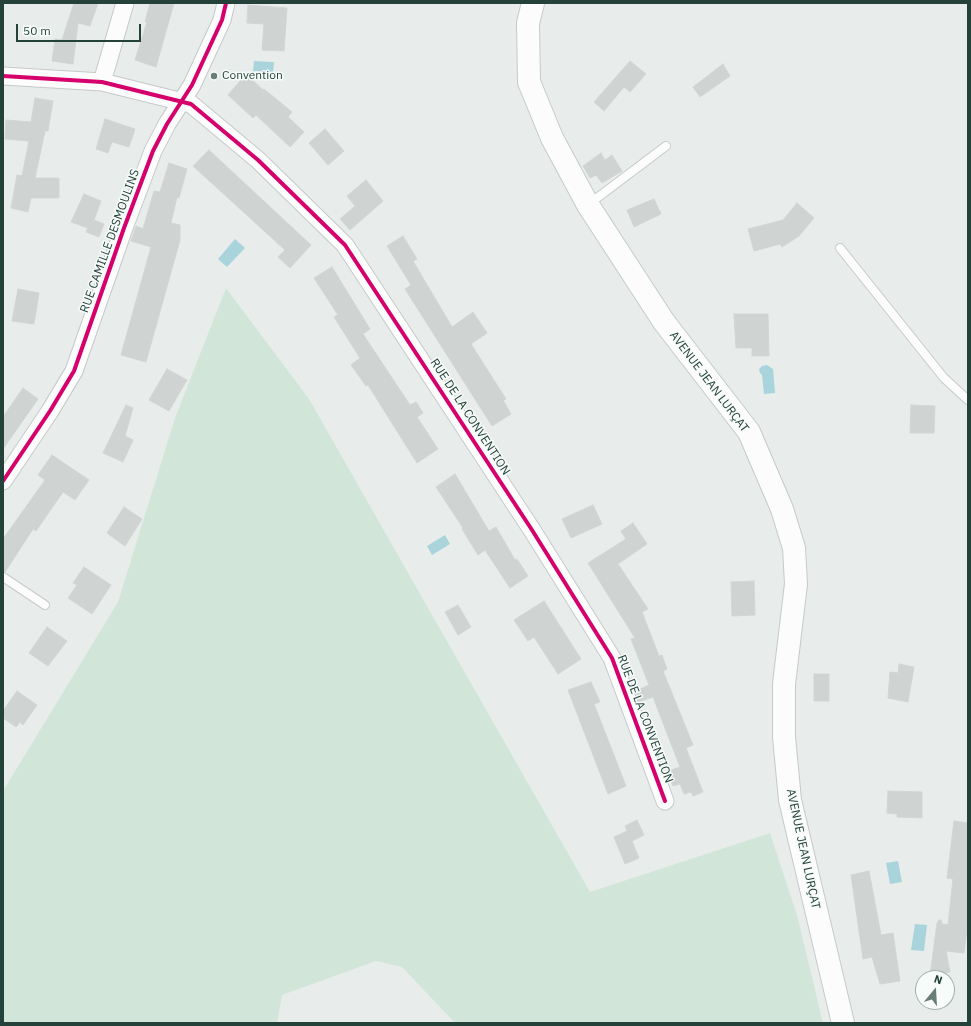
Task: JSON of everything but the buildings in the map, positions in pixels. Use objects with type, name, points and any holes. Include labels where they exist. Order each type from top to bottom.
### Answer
[{"type":"main road","name":"AVENUE JEAN LURÇAT","points":[[533,3],[528,23],[529,82],[552,138],[588,205],[664,322],[749,432],[782,509],[794,548],[796,584],[784,684],[784,736],[790,800],[843,1023]]},
{"type":"street","points":[[102,82],[125,3]]},
{"type":"street","name":"RUE CAMILLE DESMOULINS","points":[[3,481],[50,412],[74,371],[124,228],[153,151],[192,85],[222,20],[226,3]]},
{"type":"street","name":"RUE DE LA CONVENTION","points":[[3,76],[102,82],[191,104],[258,160],[345,245],[532,530],[612,658],[665,801]]},
{"type":"lane","points":[[588,205],[666,146]]},
{"type":"lane","points":[[840,248],[944,378],[968,400]]},
{"type":"lane","points":[[3,577],[45,605]]},
{"type":"green space","points":[[226,288],[309,399],[590,892],[770,833],[797,915],[823,1023],[455,1023],[402,967],[376,961],[282,995],[277,1023],[3,1023],[3,791],[118,602],[175,418]]},
{"type":"water","points":[[254,61],[274,62],[273,72],[253,71]]},
{"type":"water","points":[[235,239],[245,248],[227,267],[218,259]]},
{"type":"water","points":[[767,365],[773,369],[775,393],[764,394],[762,375],[759,369],[762,366]]},
{"type":"water","points":[[445,535],[450,544],[432,555],[427,546]]},
{"type":"water","points":[[898,861],[902,882],[890,884],[886,863]]},
{"type":"water","points":[[915,924],[927,925],[924,951],[911,950]]},
{"type":"cycle path","points":[[3,481],[50,411],[74,371],[124,228],[153,151],[167,124],[192,85],[222,20],[226,3]]},
{"type":"cycle path","points":[[3,76],[102,82],[191,104],[258,160],[345,245],[532,530],[612,658],[665,801]]},
{"type":"place","name":"Convention","points":[[214,76]]}]
